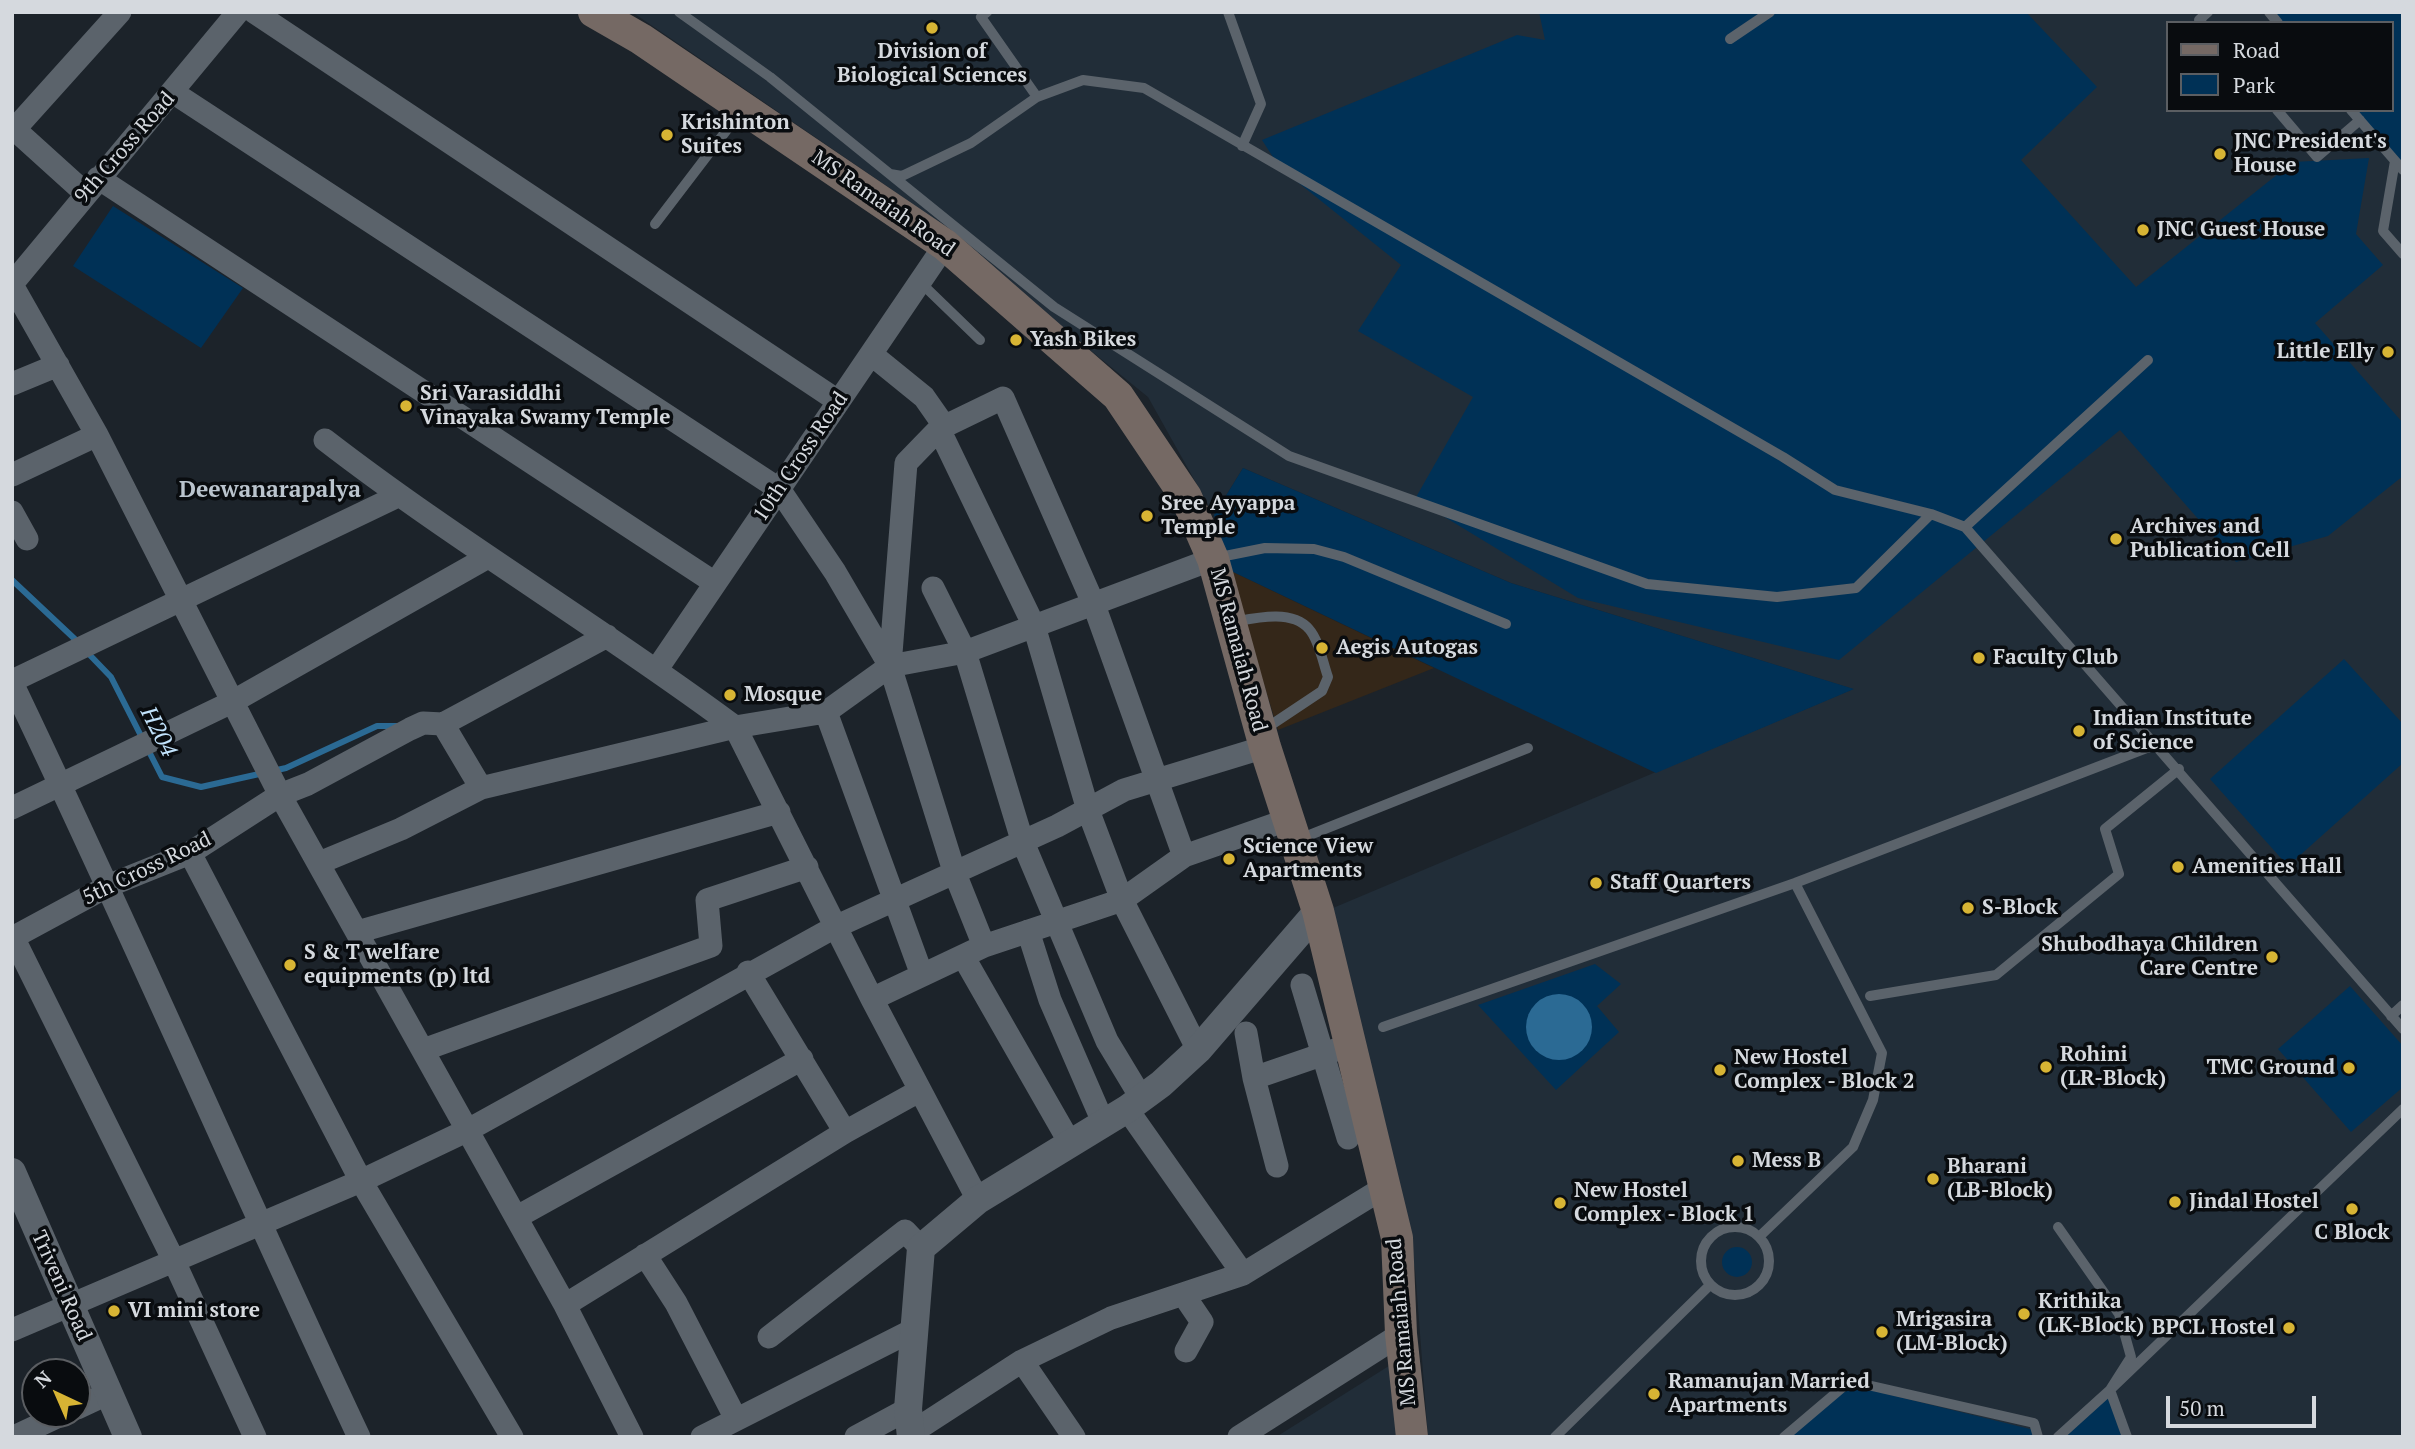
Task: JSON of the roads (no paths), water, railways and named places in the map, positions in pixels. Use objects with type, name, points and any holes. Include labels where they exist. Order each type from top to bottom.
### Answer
[{"type":"main road","name":"MS Ramaiah Road","points":[[594,12],[642,39],[945,245],[1118,396],[1186,497],[1213,559],[1263,739],[1318,911],[1338,1049],[1385,1187],[1397,1238],[1401,1334],[1412,1437]]},
{"type":"street","points":[[120,12],[13,129],[91,185],[715,583]]},
{"type":"street","name":"9th Cross Road","points":[[12,284],[91,185],[174,93],[238,12]]},
{"type":"street","points":[[254,12],[838,401]]},
{"type":"street","points":[[174,93],[779,489],[835,572],[890,666],[954,871],[984,946]]},
{"type":"street","name":"10th Cross Road","points":[[657,669],[945,245]]},
{"type":"street","points":[[12,284],[97,435],[272,779],[517,1217],[632,1437]]},
{"type":"street","points":[[871,354],[924,397],[942,428],[1034,626],[1088,810],[1122,900],[1198,1049]]},
{"type":"street","points":[[12,384],[58,365]]},
{"type":"street","points":[[890,666],[906,463],[942,428],[1003,398],[1094,605],[1184,856]]},
{"type":"street","points":[[12,475],[97,435]]},
{"type":"street","points":[[325,440],[398,496],[657,669],[735,727],[919,1091],[978,1200]]},
{"type":"street","points":[[359,1437],[258,1223],[110,886],[12,682],[398,496]]},
{"type":"street","points":[[12,512],[27,539]]},
{"type":"street","points":[[12,808],[232,702],[488,557]]},
{"type":"street","points":[[319,863],[401,829],[481,788],[735,727],[826,712],[890,666],[965,652],[1213,559]]},
{"type":"street","points":[[933,588],[965,652],[1022,840],[1107,1041],[1124,1110]]},
{"type":"street","name":"5th Cross Road","points":[[13,938],[110,886],[190,853],[272,779],[308,784],[423,723],[443,724],[607,636]]},
{"type":"street","points":[[826,712],[922,975]]},
{"type":"street","points":[[443,724],[481,788]]},
{"type":"street","points":[[12,1330],[69,1308],[173,1259],[361,1181],[468,1130],[748,972],[835,927],[1088,810],[1124,790],[1263,739]]},
{"type":"street","points":[[357,932],[779,812]]},
{"type":"street","points":[[872,999],[984,946],[1122,900],[1184,856],[1291,830]]},
{"type":"street","points":[[190,853],[361,1181],[512,1437]]},
{"type":"street","points":[[423,1050],[712,946],[707,900],[807,867]]},
{"type":"street","points":[[910,1426],[921,1248],[978,1200],[1124,1110],[1198,1049],[1318,911]]},
{"type":"street","points":[[1028,931],[1050,1000],[1124,1110],[1242,1274]]},
{"type":"street","points":[[13,938],[173,1259],[255,1437]]},
{"type":"street","points":[[963,956],[1070,1143]]},
{"type":"street","points":[[748,972],[845,1132]]},
{"type":"street","points":[[1302,985],[1338,1049],[1348,1139]]},
{"type":"street","points":[[1246,1033],[1254,1079],[1277,1166]]},
{"type":"street","points":[[1254,1079],[1338,1049]]},
{"type":"street","points":[[517,1217],[802,1059]]},
{"type":"street","points":[[565,1305],[845,1132],[919,1091]]},
{"type":"street","name":"Triveni Road","points":[[12,1172],[18,1202],[128,1437]]},
{"type":"street","points":[[856,1437],[910,1426],[1023,1361],[1111,1318],[1242,1274],[1385,1187]]},
{"type":"street","points":[[769,1337],[905,1231],[921,1248]]},
{"type":"street","points":[[645,1255],[676,1303],[736,1419]]},
{"type":"street","points":[[1183,1294],[1202,1322],[1186,1351]]},
{"type":"street","points":[[702,1437],[915,1329]]},
{"type":"street","points":[[1239,1437],[1401,1334]]},
{"type":"street","points":[[1023,1361],[1074,1437]]},
{"type":"street","points":[[91,1401],[108,1393]]},
{"type":"street","points":[[14,1437],[33,1428]]},
{"type":"lane","points":[[680,12],[770,77],[1054,307],[1289,456],[1647,584],[1777,597],[1856,588],[1931,514]]},
{"type":"lane","points":[[987,12],[981,17],[1037,97]]},
{"type":"lane","points":[[1228,12],[1261,104],[1242,146]]},
{"type":"lane","points":[[1730,39],[1770,12]]},
{"type":"lane","points":[[890,174],[902,176],[971,143],[1037,97],[1083,80],[1144,88],[1783,457],[1835,490],[1931,514],[1965,527],[2179,769],[2403,1029]]},
{"type":"lane","points":[[655,224],[743,108]]},
{"type":"lane","points":[[2279,112],[2317,157],[2360,120]]},
{"type":"lane","points":[[2353,112],[2399,166],[2383,231],[2403,254]]},
{"type":"lane","points":[[920,282],[980,340]]},
{"type":"lane","points":[[1965,527],[2148,360]]},
{"type":"lane","points":[[1213,559],[1265,548],[1314,549],[1344,557],[1506,624]]},
{"type":"lane","points":[[1230,623],[1263,616],[1296,620],[1310,630],[1328,677],[1322,691],[1263,739]]},
{"type":"lane","points":[[1383,1027],[1795,883],[2157,744]]},
{"type":"lane","points":[[1291,830],[1528,748]]},
{"type":"lane","points":[[1870,996],[1996,975],[2119,874],[2105,829],[2179,769]]},
{"type":"lane","points":[[1760,1236],[1853,1147],[1873,1100],[1882,1053],[1795,883]]},
{"type":"lane","points":[[2391,1016],[2403,1006]]},
{"type":"lane","points":[[2058,1437],[2403,1109]]},
{"type":"lane","points":[[1729,1226],[1751,1229],[1760,1236],[1770,1255],[1770,1266],[1759,1285],[1740,1295],[1729,1295],[1710,1285],[1701,1266],[1701,1255],[1710,1237],[1729,1226]]},
{"type":"lane","points":[[2058,1227],[2119,1314],[2131,1357],[2110,1390]]},
{"type":"lane","points":[[1555,1437],[1710,1285]]},
{"type":"lane","points":[[1784,1437],[1850,1381],[2034,1423],[2038,1437]]},
{"type":"lane","points":[[2110,1390],[2127,1437]]},
{"type":"waterway","name":"H204","points":[[12,580],[78,642]]},
{"type":"waterway","name":"H204","points":[[85,650],[111,677],[162,777],[201,787],[286,768],[377,726],[399,726]]},
{"type":"place","name":"Division of Biological Sciences","points":[[932,28]]},
{"type":"place","name":"Krishinton Suites","points":[[667,135]]},
{"type":"place","name":"JNC President's House","points":[[2220,154]]},
{"type":"place","name":"JNC Guest House","points":[[2143,230]]},
{"type":"place","name":"Yash Bikes","points":[[1016,340]]},
{"type":"place","name":"Little Elly","points":[[2388,352]]},
{"type":"place","name":"Sri Varasiddhi Vinayaka Swamy Temple","points":[[406,406]]},
{"type":"place","name":"Sree Ayyappa Temple","points":[[1147,516]]},
{"type":"place","name":"Archives and Publication Cell","points":[[2116,539]]},
{"type":"place","name":"Aegis Autogas","points":[[1322,648]]},
{"type":"place","name":"Faculty Club","points":[[1979,658]]},
{"type":"place","name":"Mosque","points":[[730,695]]},
{"type":"place","name":"Indian Institute of Science","points":[[2079,731]]},
{"type":"place","name":"Science View Apartments","points":[[1229,859]]},
{"type":"place","name":"Amenities Hall","points":[[2178,867]]},
{"type":"place","name":"Staff Quarters","points":[[1596,883]]},
{"type":"place","name":"S-Block","points":[[1968,908]]},
{"type":"place","name":"Shubodhaya Children Care Centre","points":[[2272,957]]},
{"type":"place","name":"S & T welfare equipments (p) ltd","points":[[290,965]]},
{"type":"place","name":"Rohini (LR-Block)","points":[[2046,1067]]},
{"type":"place","name":"TMC Ground","points":[[2349,1068]]},
{"type":"place","name":"New Hostel Complex - Block 2","points":[[1720,1070]]},
{"type":"place","name":"Mess B","points":[[1738,1161]]},
{"type":"place","name":"Bharani (LB-Block)","points":[[1933,1179]]},
{"type":"place","name":"Jindal Hostel","points":[[2175,1202]]},
{"type":"place","name":"New Hostel Complex - Block 1","points":[[1560,1203]]},
{"type":"place","name":"C Block","points":[[2352,1209]]},
{"type":"place","name":"VI mini store","points":[[114,1311]]},
{"type":"place","name":"Krithika (LK-Block)","points":[[2024,1314]]},
{"type":"place","name":"BPCL Hostel","points":[[2289,1328]]},
{"type":"place","name":"Mrigasira (LM-Block)","points":[[1882,1332]]},
{"type":"place","name":"Ramanujan Married Apartments","points":[[1654,1394]]},
{"type":"district","name":"Deewanarapalya","points":[[270,490]]}]
